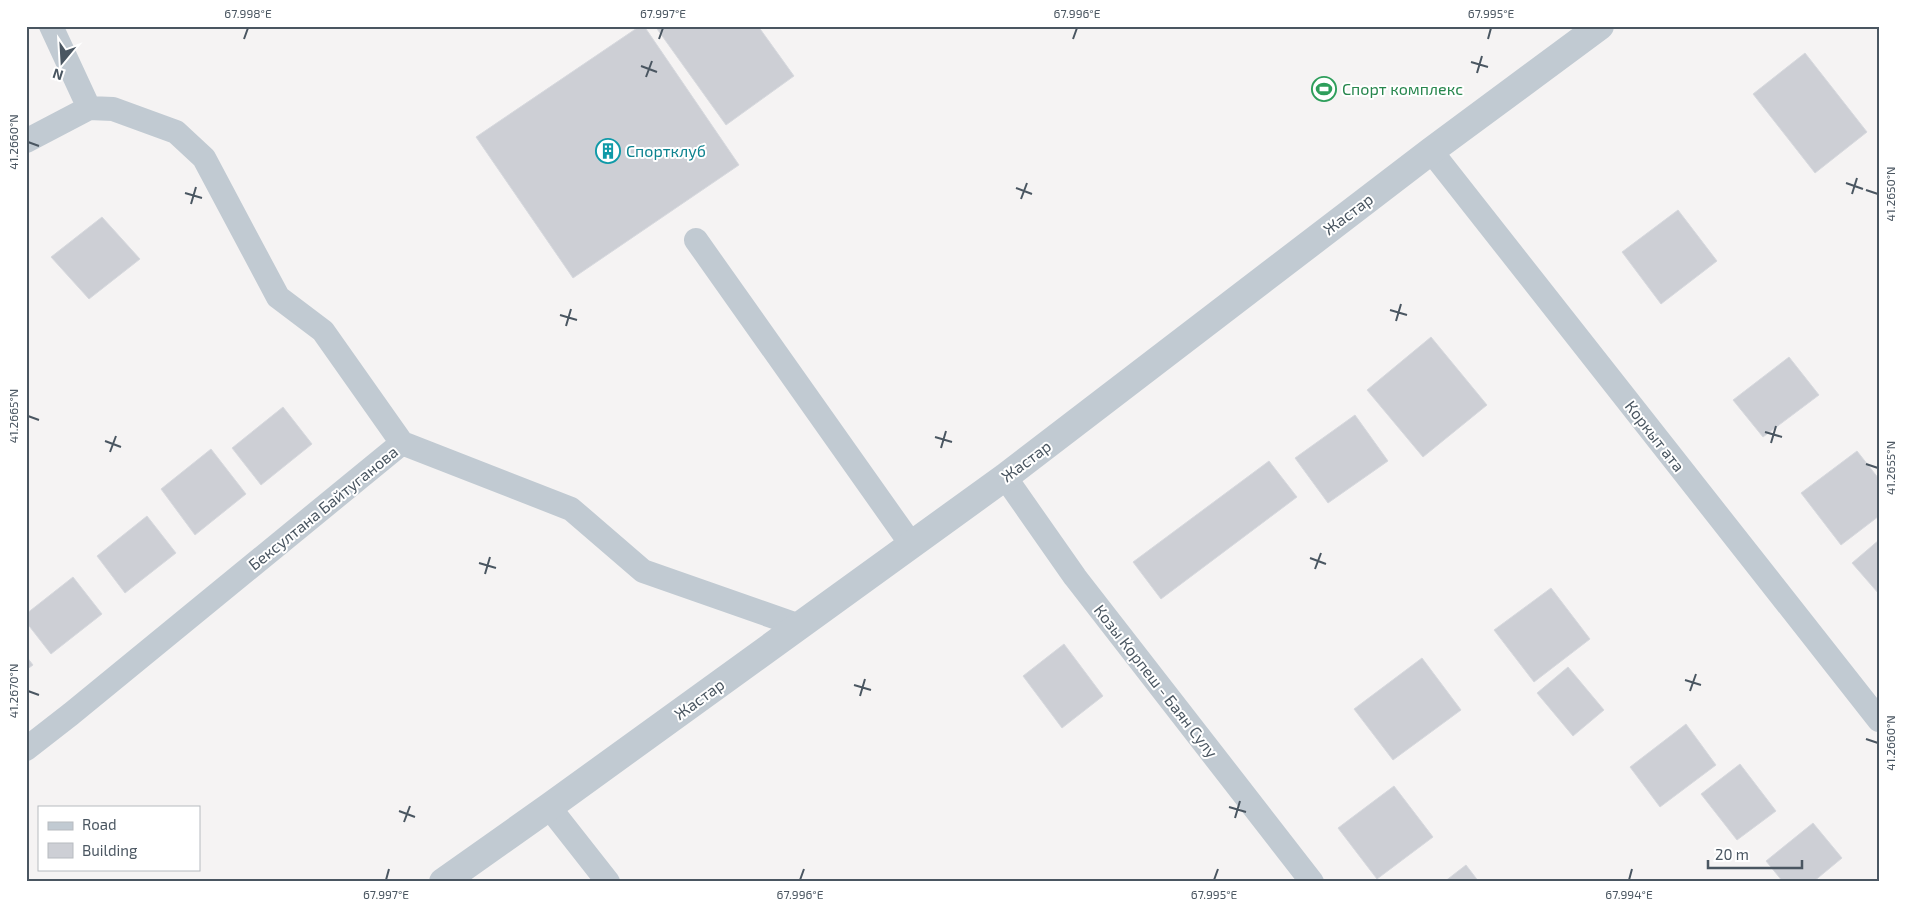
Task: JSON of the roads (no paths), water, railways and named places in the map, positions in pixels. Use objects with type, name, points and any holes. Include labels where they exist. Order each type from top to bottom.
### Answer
[{"type":"street","points":[[26,141],[89,108],[51,26]]},
{"type":"street","name":"Жастар","points":[[443,882],[1005,477],[1431,151],[1600,26]]},
{"type":"street","name":"Бексултана Байтуганова","points":[[26,749],[72,714],[402,443],[323,331],[278,297],[204,158],[176,132],[113,109],[89,108]]},
{"type":"street","name":"Коркыт ата","points":[[1431,151],[1879,720]]},
{"type":"street","points":[[696,240],[911,544]]},
{"type":"street","points":[[402,443],[571,509],[643,571],[800,626]]},
{"type":"street","name":"Козы Корпеш - Баян Сулу","points":[[1005,477],[1075,576],[1312,882]]},
{"type":"street","points":[[549,807],[608,882]]},
{"type":"place","name":"Спорт комплекс","points":[[1324,89]]},
{"type":"place","name":"Спортклуб","points":[[608,151]]}]
